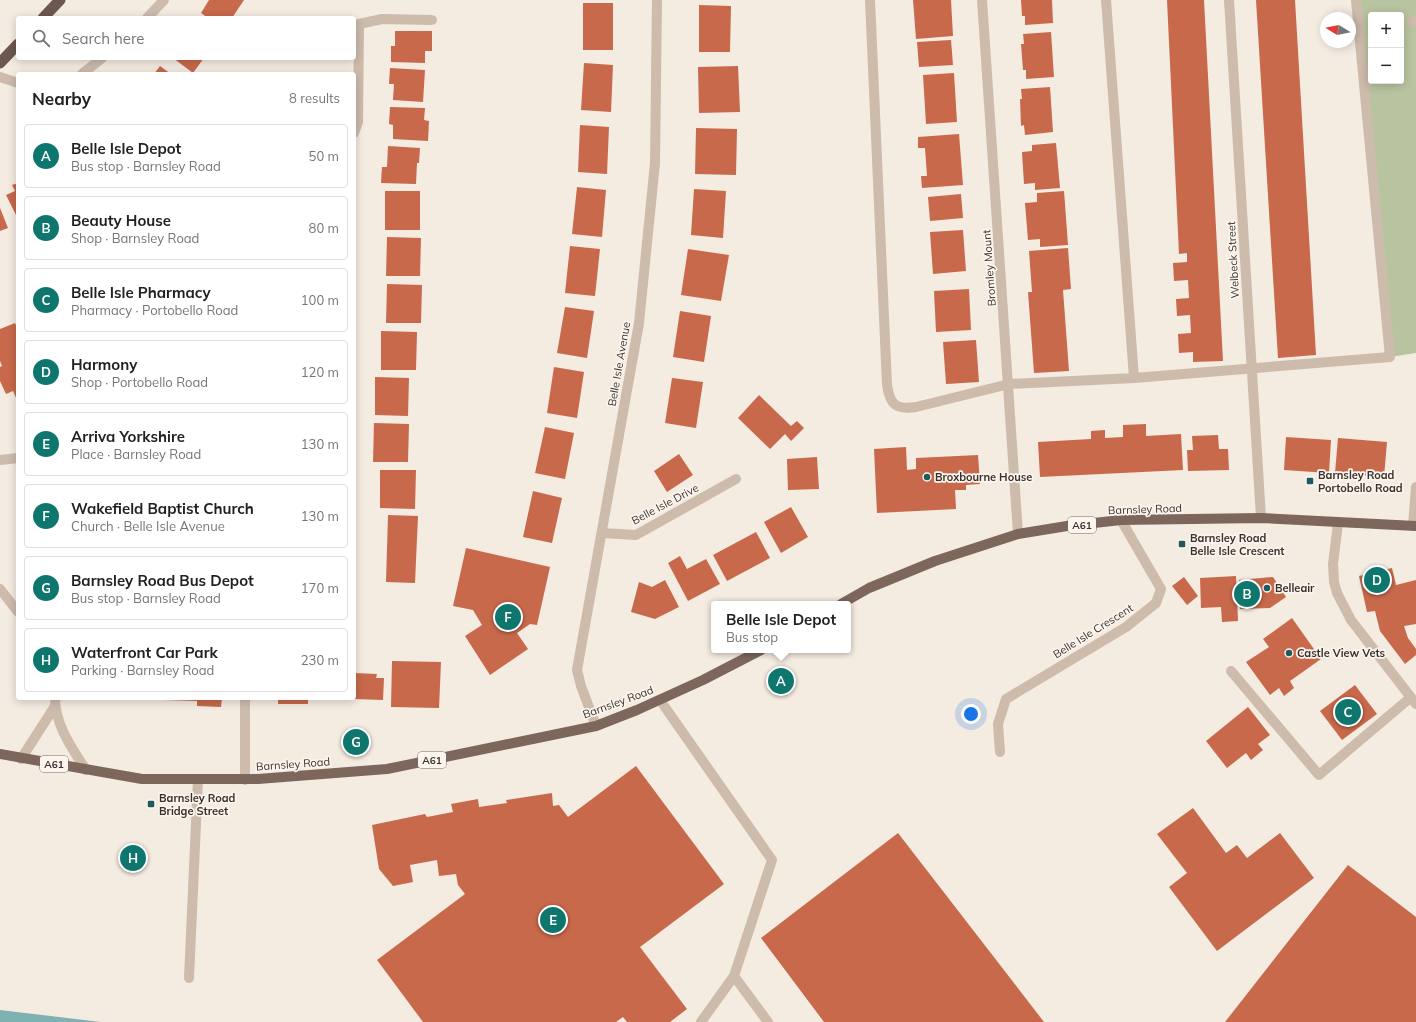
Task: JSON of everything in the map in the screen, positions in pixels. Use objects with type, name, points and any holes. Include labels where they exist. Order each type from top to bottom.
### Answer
[{"type":"highway","points":[[45,16],[60,0]]},
{"type":"highway","points":[[0,63],[16,46]]},
{"type":"main road","name":"Barnsley Road","points":[[846,601],[869,588],[934,561],[1018,534],[1121,520],[1261,518],[1414,526]]},
{"type":"main road","name":"Barnsley Road","points":[[0,754],[21,759],[142,779],[245,780],[387,769],[596,726],[660,700],[703,680],[754,653]]},
{"type":"street","points":[[149,16],[164,0]]},
{"type":"street","name":"Belle Isle Avenue","points":[[596,726],[581,686],[577,670],[638,323],[655,163],[657,0]]},
{"type":"street","points":[[870,0],[888,396],[894,405],[904,409],[1009,384],[1134,378],[1251,367],[1390,357],[1356,0]]},
{"type":"street","name":"Bromley Mount","points":[[982,0],[1018,534]]},
{"type":"street","points":[[1106,0],[1134,378]]},
{"type":"street","name":"Welbeck Street","points":[[1230,0],[1261,518]]},
{"type":"street","points":[[356,128],[358,122],[356,85],[359,24],[382,19],[432,20]]},
{"type":"street","points":[[84,72],[100,60]]},
{"type":"street","points":[[0,77],[16,82]]},
{"type":"street","points":[[0,460],[16,458]]},
{"type":"street","name":"Belle Isle Drive","points":[[602,533],[636,535],[736,479]]},
{"type":"street","points":[[1414,526],[1416,487]]},
{"type":"street","name":"Belle Isle Crescent","points":[[1000,752],[998,724],[1006,698],[1126,627],[1156,603],[1162,589],[1121,520]]},
{"type":"street","points":[[1231,671],[1319,775],[1413,701],[1351,620],[1337,593],[1334,582],[1333,564],[1338,523]]},
{"type":"street","points":[[0,589],[16,609]]},
{"type":"street","points":[[245,700],[245,780]]},
{"type":"street","points":[[660,700],[772,860],[734,976],[701,1022]]},
{"type":"street","points":[[21,759],[55,702]]},
{"type":"street","points":[[55,702],[63,732],[86,770]]},
{"type":"street","points":[[189,978],[198,779]]},
{"type":"street","points":[[734,976],[768,1022]]},
{"type":"green space","points":[[1356,0],[1416,0],[1416,353],[1390,357]]},
{"type":"water","points":[[0,1010],[101,1022],[0,1022]]},
{"type":"building","points":[[209,0],[244,0],[233,16],[205,16],[201,13]]},
{"type":"building","points":[[913,0],[951,0],[953,36],[916,39]]},
{"type":"building","points":[[1021,0],[1052,0],[1053,23],[1025,25],[1025,16],[1022,16]]},
{"type":"building","points":[[1167,0],[1204,0],[1223,361],[1193,362],[1193,352],[1179,353],[1178,334],[1191,333],[1190,315],[1177,316],[1176,299],[1189,298],[1188,280],[1174,281],[1173,263],[1187,262],[1187,253],[1179,254]]},
{"type":"building","points":[[1256,0],[1295,0],[1316,355],[1278,358]]},
{"type":"building","points":[[583,3],[613,3],[613,50],[583,50]]},
{"type":"building","points":[[699,5],[731,6],[730,52],[699,52]]},
{"type":"building","points":[[395,31],[432,31],[432,51],[425,51],[425,63],[391,62],[391,46],[395,46]]},
{"type":"building","points":[[1051,32],[1054,77],[1026,79],[1026,70],[1023,70],[1021,44],[1024,44],[1023,34]]},
{"type":"building","points":[[951,40],[953,65],[919,67],[917,42]]},
{"type":"building","points":[[176,60],[203,60],[194,72]]},
{"type":"building","points":[[584,63],[613,65],[611,112],[581,110]]},
{"type":"building","points":[[160,66],[168,72],[156,72]]},
{"type":"building","points":[[738,66],[740,112],[699,113],[698,67]]},
{"type":"building","points":[[390,68],[425,70],[423,102],[393,100],[394,84],[389,84]]},
{"type":"building","points":[[954,73],[957,122],[926,124],[923,75]]},
{"type":"building","points":[[1050,87],[1053,132],[1025,135],[1024,125],[1021,126],[1021,89]]},
{"type":"building","points":[[390,107],[425,108],[424,120],[429,121],[428,141],[393,139],[393,125],[389,124]]},
{"type":"building","points":[[580,125],[609,127],[607,174],[578,172]]},
{"type":"building","points":[[696,128],[737,129],[736,175],[695,174]]},
{"type":"building","points":[[959,134],[963,185],[922,188],[921,176],[927,176],[925,148],[918,148],[918,137]]},
{"type":"building","points":[[1056,143],[1060,188],[1035,190],[1035,183],[1024,184],[1022,152],[1032,151],[1032,145]]},
{"type":"building","points":[[388,146],[420,148],[419,163],[417,163],[416,184],[381,183],[382,167],[387,167]]},
{"type":"building","points":[[16,184],[16,215],[6,195],[15,191],[12,185]]},
{"type":"building","points":[[577,187],[606,190],[602,237],[572,234]]},
{"type":"building","points":[[694,189],[726,191],[723,238],[691,235]]},
{"type":"building","points":[[385,191],[420,191],[420,230],[385,230]]},
{"type":"building","points":[[1064,191],[1068,245],[1040,247],[1040,239],[1028,240],[1025,203],[1037,202],[1037,193]]},
{"type":"building","points":[[961,194],[963,218],[930,221],[928,197]]},
{"type":"building","points":[[0,208],[8,228],[0,231]]},
{"type":"building","points":[[963,230],[966,271],[933,274],[930,232]]},
{"type":"building","points":[[387,237],[421,238],[420,276],[386,276]]},
{"type":"building","points":[[570,246],[600,249],[595,296],[565,293]]},
{"type":"building","points":[[1068,248],[1071,289],[1063,290],[1069,371],[1034,373],[1028,292],[1032,292],[1029,251]]},
{"type":"building","points":[[688,249],[729,255],[721,301],[681,295]]},
{"type":"building","points":[[387,284],[422,285],[421,323],[386,323]]},
{"type":"building","points":[[969,289],[971,330],[936,332],[934,291]]},
{"type":"building","points":[[565,307],[594,311],[587,358],[557,353]]},
{"type":"building","points":[[680,311],[711,316],[704,362],[673,357]]},
{"type":"building","points":[[15,323],[16,325],[16,398],[13,391],[6,394],[0,381],[0,367],[2,366],[0,361],[0,329]]},
{"type":"building","points":[[381,331],[417,332],[416,370],[381,370]]},
{"type":"building","points":[[976,340],[979,382],[946,384],[943,342]]},
{"type":"building","points":[[554,367],[584,372],[577,418],[547,413]]},
{"type":"building","points":[[375,377],[409,378],[408,416],[375,415]]},
{"type":"building","points":[[672,378],[703,382],[696,428],[665,423]]},
{"type":"building","points":[[759,395],[791,426],[797,421],[804,428],[791,441],[785,434],[770,449],[738,418]]},
{"type":"building","points":[[374,423],[409,424],[408,462],[373,462]]},
{"type":"building","points":[[1146,424],[1146,436],[1181,434],[1183,470],[1040,477],[1038,442],[1091,439],[1091,431],[1105,430],[1105,438],[1123,437],[1123,425]]},
{"type":"building","points":[[545,427],[574,433],[565,479],[535,473]]},
{"type":"building","points":[[1218,435],[1219,449],[1228,449],[1229,470],[1188,471],[1187,450],[1193,450],[1192,436]]},
{"type":"building","points":[[1286,437],[1331,440],[1329,473],[1284,470]]},
{"type":"building","points":[[1338,438],[1387,442],[1384,477],[1335,473]]},
{"type":"building","name":"Broxbourne House","points":[[906,447],[907,470],[916,469],[916,458],[978,455],[980,484],[966,485],[966,490],[955,490],[956,509],[877,513],[874,449]]},
{"type":"building","points":[[679,454],[693,475],[667,492],[654,471]]},
{"type":"building","points":[[817,457],[819,489],[788,490],[787,459]]},
{"type":"building","points":[[380,470],[416,470],[415,509],[380,508]]},
{"type":"building","points":[[533,491],[562,498],[552,543],[523,537]]},
{"type":"building","points":[[791,507],[808,537],[781,553],[764,522]]},
{"type":"building","points":[[388,515],[418,516],[415,583],[386,582]]},
{"type":"building","points":[[756,532],[770,558],[727,581],[713,555]]},
{"type":"building","points":[[466,548],[550,567],[537,625],[530,624],[517,633],[528,649],[490,675],[465,636],[482,625],[473,610],[453,606]]},
{"type":"building","points":[[680,556],[687,569],[706,559],[720,584],[688,601],[668,563]]},
{"type":"building","points":[[1392,568],[1396,585],[1416,580],[1416,624],[1404,626],[1408,638],[1416,649],[1416,655],[1405,664],[1380,631],[1375,611],[1367,612],[1359,576]]},
{"type":"building","points":[[1236,576],[1238,621],[1222,622],[1221,607],[1201,608],[1200,578]]},
{"type":"building","points":[[1184,577],[1198,596],[1187,605],[1172,586]]},
{"type":"building","name":"Belleair","points":[[1273,577],[1286,597],[1270,608],[1240,609],[1239,580]]},
{"type":"building","points":[[665,580],[679,607],[655,619],[631,612],[639,582],[652,587]]},
{"type":"building","name":"Castle View Vets","points":[[1292,618],[1321,659],[1290,681],[1294,688],[1284,696],[1279,688],[1270,695],[1246,662],[1269,647],[1263,639]]},
{"type":"building","points":[[392,661],[441,662],[439,708],[391,707]]},
{"type":"building","points":[[356,673],[377,674],[376,678],[384,678],[383,700],[356,699]]},
{"type":"building","points":[[1355,685],[1377,714],[1342,740],[1320,711]]},
{"type":"building","points":[[164,700],[222,700],[221,707],[197,706],[197,701]]},
{"type":"building","points":[[278,700],[308,700],[308,704],[278,704]]},
{"type":"building","points":[[1248,707],[1270,735],[1258,744],[1263,750],[1251,760],[1246,753],[1227,768],[1206,741]]},
{"type":"building","points":[[636,766],[724,884],[640,947],[687,1009],[670,1022],[627,1022],[623,1017],[616,1022],[423,1022],[377,960],[465,894],[458,885],[456,874],[439,876],[437,860],[410,865],[413,882],[393,886],[379,869],[372,825],[425,814],[427,817],[453,812],[451,804],[478,799],[479,807],[507,803],[506,800],[552,793],[553,806],[559,805],[568,817]]},
{"type":"building","points":[[1193,808],[1226,853],[1237,845],[1247,858],[1280,833],[1314,878],[1217,951],[1169,887],[1187,873],[1157,834]]},
{"type":"building","points":[[898,833],[1044,1022],[824,1022],[761,938]]},
{"type":"building","points":[[1348,865],[1416,917],[1416,1022],[1225,1022]]},
{"type":"place","name":"Broxbourne House","points":[[927,477]]},
{"type":"place","name":"Barnsley Road Portobello Road","points":[[1310,481]]},
{"type":"place","name":"Barnsley Road Belle Isle Crescent","points":[[1182,544]]},
{"type":"place","name":"Harmony","points":[[1377,580]]},
{"type":"place","name":"Belleair","points":[[1267,588]]},
{"type":"place","name":"Beauty House","points":[[1247,594]]},
{"type":"place","name":"Wakefield Baptist Church","points":[[508,617]]},
{"type":"place","name":"Castle View Vets","points":[[1289,653]]},
{"type":"place","name":"Belle Isle Depot","points":[[781,681]]},
{"type":"place","name":"Belle Isle Pharmacy","points":[[1348,712]]},
{"type":"place","name":"Barnsley Road Bus Depot","points":[[356,742]]},
{"type":"place","name":"Barnsley Road Bridge Street","points":[[151,804]]},
{"type":"place","name":"Waterfront Car Park","points":[[133,858]]},
{"type":"place","name":"Arriva Yorkshire","points":[[553,920]]}]
